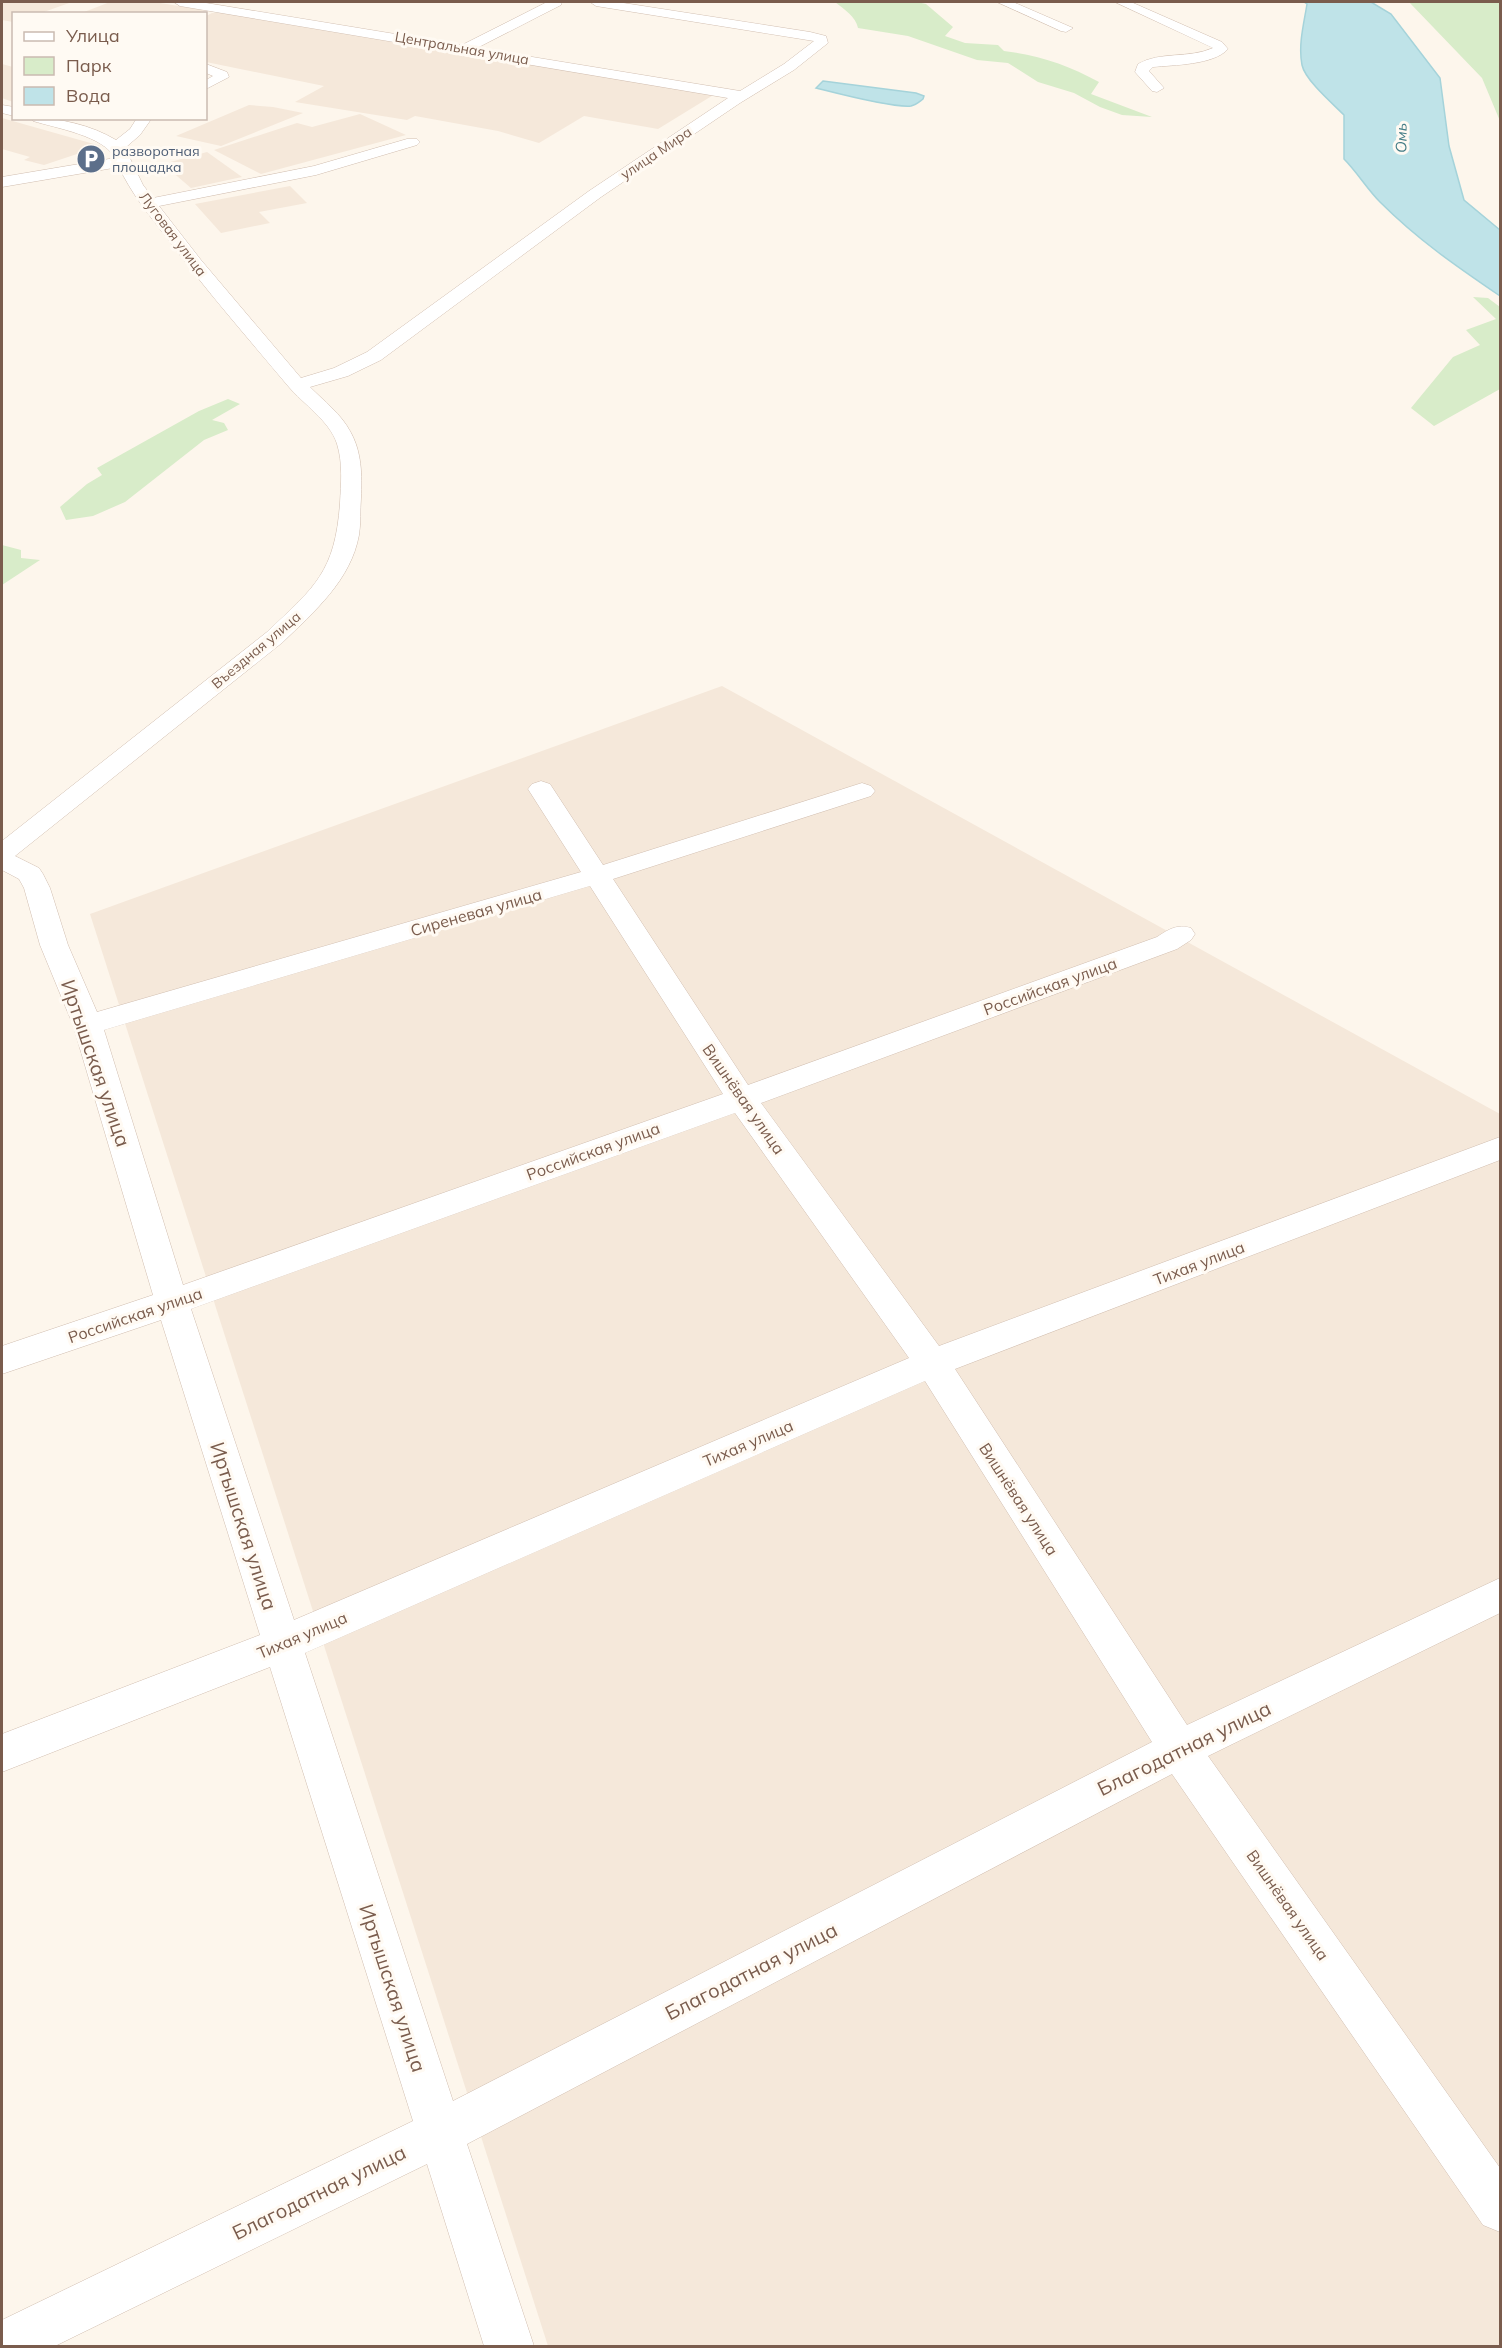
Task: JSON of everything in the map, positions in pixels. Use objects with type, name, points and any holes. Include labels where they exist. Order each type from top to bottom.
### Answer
[{"type":"street","name":"Центральная улица","points":[[180,2],[743,96]]},
{"type":"street","points":[[207,12],[230,2]]},
{"type":"street","points":[[466,48],[556,2]]},
{"type":"street","name":"улица Мира","points":[[295,383],[341,372],[374,356],[596,194],[821,43],[821,39],[596,2]]},
{"type":"street","points":[[1003,2],[1066,28]]},
{"type":"street","points":[[1121,2],[1217,45],[1221,49],[1217,52],[1150,63],[1143,67],[1142,72],[1157,88]]},
{"type":"street","points":[[207,69],[222,75],[207,84]]},
{"type":"street","points":[[45,120],[100,137],[120,154]]},
{"type":"street","points":[[2,182],[120,154],[144,120]]},
{"type":"street","points":[[150,203],[316,170],[412,142]]},
{"type":"street","name":"Луговая улица","points":[[120,154],[129,174],[195,264],[295,383]]},
{"type":"street","name":"Въездная улица","points":[[2,854],[275,637],[312,602],[329,580],[341,560],[348,535],[351,457],[340,430],[295,383]]},
{"type":"street","name":"Вишнёвая улица","points":[[541,789],[741,1098],[932,1363],[1179,1749],[1500,2208]]},
{"type":"street","name":"Сиреневая улица","points":[[88,1025],[596,876],[862,790]]},
{"type":"street","name":"Иртышская улица","points":[[2,861],[30,874],[37,888],[54,945],[88,1025],[172,1304],[509,2346]]},
{"type":"street","name":"Российская улица","points":[[2,1360],[172,1304],[1167,943],[1181,934]]},
{"type":"street","name":"Тихая улица","points":[[2,1753],[282,1644],[932,1363],[1500,1148]]},
{"type":"street","name":"Благодатная улица","points":[[2,2346],[440,2133],[1179,1749],[1500,1595]]},
{"type":"shaded area","points":[[2,2],[72,2],[44,12],[12,12],[12,22],[2,20]]},
{"type":"shaded area","points":[[110,2],[154,2],[203,10],[200,12],[84,12]]},
{"type":"shaded area","points":[[223,13],[715,94],[658,129],[584,116],[539,143],[498,131],[415,116],[407,120],[295,102],[324,86],[207,62],[207,16]]},
{"type":"shaded area","points":[[2,64],[12,67],[12,102],[2,98]]},
{"type":"shaded area","points":[[249,105],[303,113],[221,146],[176,136]]},
{"type":"shaded area","points":[[360,114],[406,135],[261,174],[214,150],[297,123],[312,127]]},
{"type":"shaded area","points":[[2,118],[101,146],[44,165],[24,160],[30,157],[2,149]]},
{"type":"shaded area","points":[[207,152],[242,177],[191,188],[163,164]]},
{"type":"shaded area","points":[[290,186],[307,203],[259,212],[270,223],[221,233],[195,204]]},
{"type":"shaded area","points":[[722,686],[1500,1114],[1500,2346],[548,2346],[90,914]]},
{"type":"green space","points":[[835,2],[917,2],[926,4],[953,27],[945,36],[965,43],[998,45],[1004,51],[1029,55],[1065,66],[1099,82],[1091,94],[1152,117],[1122,115],[1100,107],[1074,93],[1038,82],[1008,63],[977,60],[908,36],[858,28],[846,10]]},
{"type":"green space","points":[[1409,2],[1500,2],[1500,121],[1482,78]]},
{"type":"green space","points":[[1473,297],[1488,298],[1500,307],[1500,389],[1434,426],[1411,408],[1453,357],[1480,345],[1466,330],[1496,319]]},
{"type":"green space","points":[[228,399],[240,404],[212,420],[224,423],[228,430],[204,440],[125,502],[93,516],[66,520],[60,507],[87,484],[102,475],[97,468],[199,411]]},
{"type":"green space","points":[[2,545],[21,550],[21,558],[40,560],[2,585]]},
{"type":"water","name":"Омь","points":[[1304,2],[1371,2],[1391,14],[1440,78],[1449,146],[1464,200],[1500,230],[1500,296],[1423,241],[1394,216],[1344,159],[1344,115],[1308,78],[1302,65],[1301,42],[1307,4]]},
{"type":"water","points":[[823,81],[924,96],[913,106],[891,105],[816,88]]},
{"type":"place","name":"разворотная площадка","points":[[91,159]]}]
